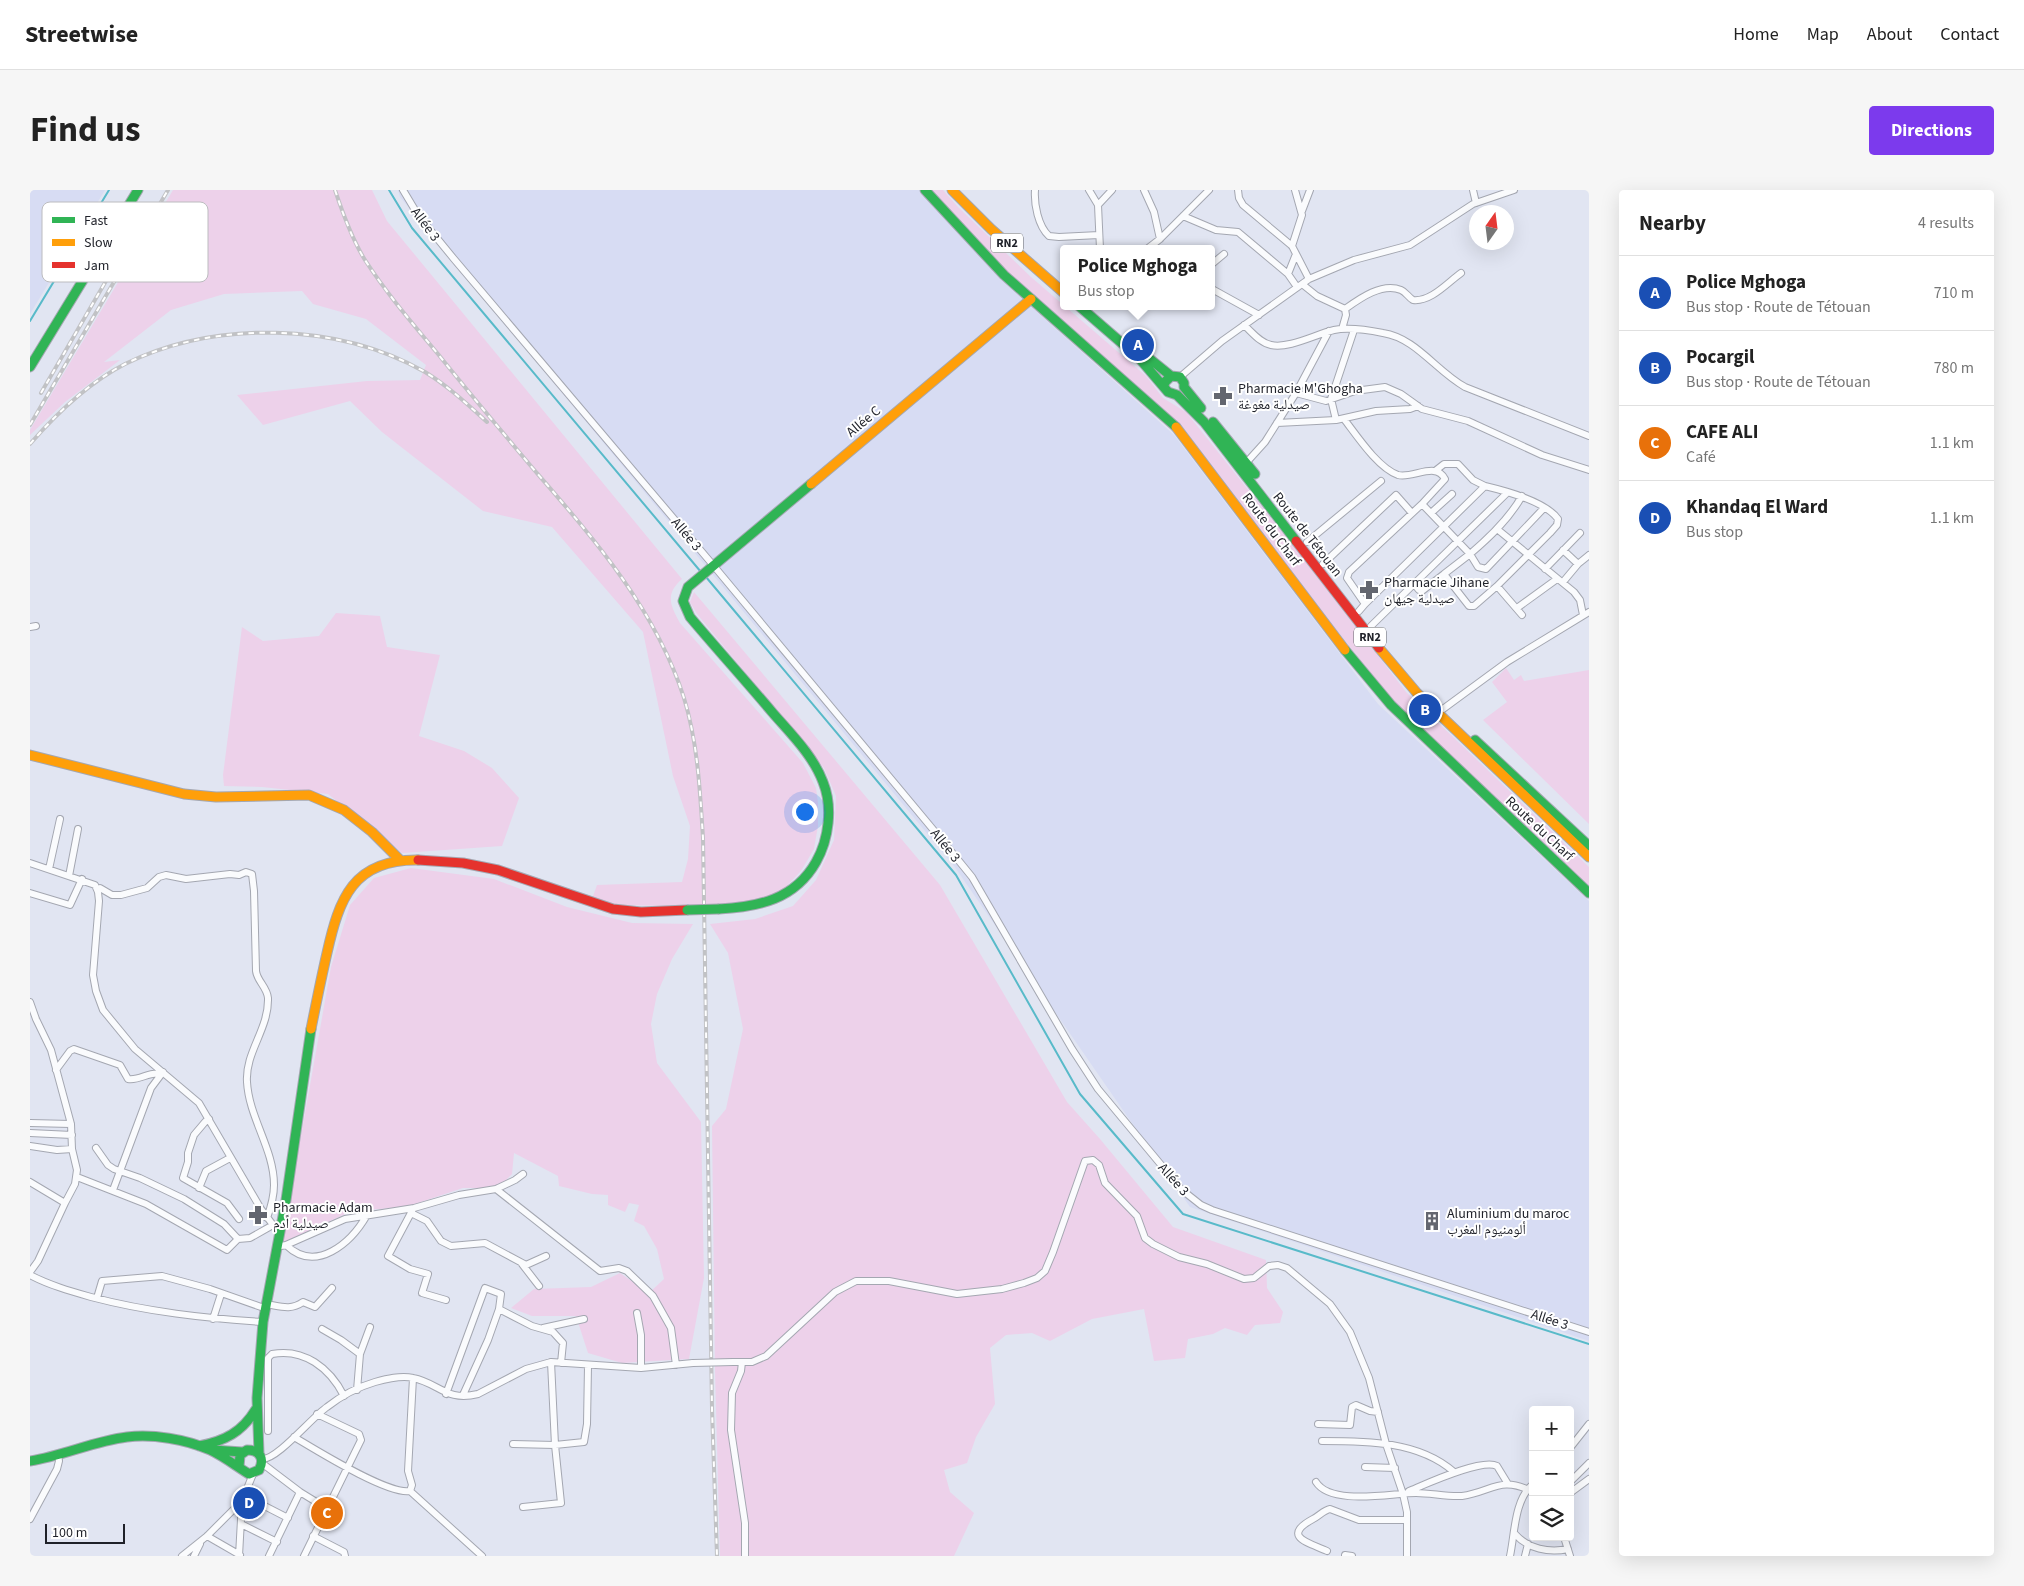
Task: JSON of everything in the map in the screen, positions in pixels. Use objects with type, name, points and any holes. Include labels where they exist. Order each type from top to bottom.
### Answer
[{"type":"main road","points":[[131,202],[138,190]]},
{"type":"main road","name":"Route du Charf","points":[[925,190],[1004,276],[1173,424],[1360,669],[1391,705],[1589,892]]},
{"type":"main road","name":"RN2","points":[[952,190],[991,229],[1060,289]]},
{"type":"main road","name":"RN2","points":[[961,190],[1011,239],[1060,282]]},
{"type":"main road","points":[[30,367],[82,282]]},
{"type":"main road","name":"Allée C","points":[[400,860],[429,860],[494,869],[522,876],[594,904],[636,911],[719,909],[763,904],[776,900],[800,883],[818,860],[825,844],[829,810],[822,778],[817,767],[803,748],[690,617],[683,601],[688,587],[1031,299]]},
{"type":"main road","name":"RN2","points":[[1084,310],[1139,358],[1170,394],[1177,395]]},
{"type":"main road","name":"RN2","points":[[1093,310],[1184,383],[1184,387]]},
{"type":"main road","points":[[1164,386],[1167,378],[1175,376]]},
{"type":"main road","points":[[1177,395],[1184,387]]},
{"type":"main road","name":"Route de Tétouan","points":[[1184,387],[1246,463],[1396,659],[1443,709],[1589,846]]},
{"type":"main road","name":"Route de Tétouan","points":[[1177,395],[1190,406],[1213,433],[1392,665],[1417,693],[1589,857]]},
{"type":"main road","points":[[30,754],[184,794],[216,797],[309,795],[344,810],[372,832],[400,860]]},
{"type":"main road","points":[[30,1461],[107,1441],[136,1436],[161,1437],[197,1446],[210,1450],[245,1471],[259,1470],[261,1459],[256,1425],[264,1370],[262,1322],[276,1247],[276,1227],[322,972],[339,906],[346,893],[360,878],[379,865],[400,860]]},
{"type":"main road","points":[[197,1446],[234,1436],[250,1421],[258,1407]]},
{"type":"main road","points":[[245,1471],[238,1459],[245,1451],[256,1425]]},
{"type":"main road","points":[[210,1450],[255,1451],[261,1459]]},
{"type":"street","name":"Allée 3","points":[[403,190],[418,215],[454,259],[972,877],[1072,1049],[1098,1089],[1192,1199],[1212,1210],[1589,1332]]},
{"type":"street","points":[[1035,190],[1037,212],[1042,228],[1049,236],[1099,235]]},
{"type":"street","points":[[1089,190],[1098,205],[1100,245]]},
{"type":"street","points":[[1098,205],[1112,190]]},
{"type":"street","points":[[1144,190],[1154,212],[1160,239]]},
{"type":"street","points":[[1152,245],[1209,190]]},
{"type":"street","points":[[1238,190],[1239,198],[1243,205],[1292,246],[1309,279]]},
{"type":"street","points":[[1295,190],[1302,211]]},
{"type":"street","points":[[1292,246],[1310,190]]},
{"type":"street","points":[[1473,190],[1476,203]]},
{"type":"street","points":[[1175,376],[1309,279],[1354,260],[1410,245],[1476,203],[1514,190]]},
{"type":"street","points":[[1184,216],[1216,230],[1238,232],[1288,274],[1299,286],[1345,309]]},
{"type":"street","points":[[1215,262],[1224,254]]},
{"type":"street","points":[[1288,274],[1296,254]]},
{"type":"street","points":[[1345,309],[1362,297],[1387,289],[1402,290],[1413,300],[1422,300],[1438,291],[1460,273]]},
{"type":"street","points":[[1215,291],[1259,315]]},
{"type":"street","points":[[1342,329],[1346,315],[1345,309]]},
{"type":"street","points":[[1244,325],[1262,341],[1271,345],[1292,343],[1329,331],[1342,329],[1381,332],[1399,337],[1454,381],[1589,436]]},
{"type":"street","points":[[1336,420],[1330,401],[1354,330]]},
{"type":"street","points":[[1246,463],[1261,448],[1296,393],[1329,331]]},
{"type":"street","points":[[1296,393],[1318,400],[1330,401],[1355,391],[1385,387],[1401,394],[1428,411],[1468,421],[1542,455],[1589,470]]},
{"type":"street","points":[[1277,423],[1336,420],[1376,411],[1410,410],[1418,406]]},
{"type":"street","points":[[1344,419],[1378,460],[1390,471],[1402,476],[1435,471],[1444,464],[1458,464],[1473,480],[1485,486],[1522,496],[1557,517],[1557,524],[1497,586],[1474,606],[1469,606],[1444,574]]},
{"type":"street","points":[[1365,604],[1347,578],[1348,574],[1444,481],[1444,476],[1435,471]]},
{"type":"street","points":[[1306,542],[1381,481]]},
{"type":"street","points":[[1359,611],[1485,486]]},
{"type":"street","points":[[1371,626],[1508,493]]},
{"type":"street","points":[[1431,514],[1452,494]]},
{"type":"street","points":[[1323,564],[1396,495],[1411,512]]},
{"type":"street","points":[[1413,584],[1423,591],[1470,554],[1497,529],[1522,496]]},
{"type":"street","points":[[1422,504],[1470,554],[1478,567],[1486,569],[1544,508]]},
{"type":"street","points":[[1443,709],[1507,662],[1586,614],[1577,596],[1497,529]]},
{"type":"street","points":[[1545,569],[1580,533]]},
{"type":"street","points":[[1563,550],[1578,564]]},
{"type":"street","points":[[1517,608],[1560,580],[1589,555]]},
{"type":"street","points":[[1497,586],[1522,615]]},
{"type":"street","points":[[49,869],[60,819]]},
{"type":"street","points":[[69,876],[78,829]]},
{"type":"street","points":[[30,863],[82,879],[95,885],[97,889],[98,914],[93,970],[96,991],[104,1010],[129,1043],[162,1073],[192,1095],[199,1103],[230,1158],[268,1218],[276,1227],[250,1238],[238,1239],[227,1250],[146,1204],[77,1177]]},
{"type":"street","points":[[97,889],[100,888],[112,895],[121,896],[147,888],[166,875],[186,879],[246,872],[252,874],[256,971],[258,980],[267,992],[268,1004],[260,1037],[248,1060],[246,1082],[251,1108],[268,1156],[273,1177],[274,1191],[268,1218]]},
{"type":"street","points":[[30,893],[69,906],[72,904],[82,879]]},
{"type":"street","points":[[30,1002],[51,1050],[71,1124],[72,1149],[77,1170],[77,1177],[65,1204],[30,1273],[56,1286],[146,1310],[213,1319],[262,1322]]},
{"type":"street","points":[[56,1070],[70,1051],[74,1049],[120,1065],[128,1079],[162,1073]]},
{"type":"street","points":[[113,1190],[151,1088],[162,1073]]},
{"type":"street","points":[[209,1118],[194,1136],[182,1178],[227,1203],[239,1219]]},
{"type":"street","points":[[30,1123],[71,1124]]},
{"type":"street","points":[[30,1133],[72,1135]]},
{"type":"street","points":[[30,1146],[57,1150],[72,1149]]},
{"type":"street","points":[[96,1148],[108,1165],[184,1199],[224,1224],[238,1239]]},
{"type":"street","points":[[199,1188],[206,1171],[230,1158]]},
{"type":"street","points":[[261,1459],[272,1458],[318,1414],[344,1396],[382,1381],[402,1377],[413,1378],[446,1394],[470,1396],[478,1394],[526,1369],[551,1362],[588,1366],[641,1368],[693,1363],[752,1362],[766,1356],[835,1292],[856,1281],[889,1281],[962,1294],[1002,1289],[1024,1283],[1037,1278],[1047,1267],[1085,1161],[1088,1160],[1096,1162],[1104,1183],[1136,1216],[1145,1238],[1153,1244],[1179,1257],[1207,1264],[1244,1279],[1254,1278],[1269,1266],[1278,1265],[1288,1268],[1327,1302],[1350,1332],[1368,1378],[1386,1444],[1403,1494],[1407,1520],[1407,1556]]},
{"type":"street","points":[[276,1247],[286,1245],[344,1219],[367,1214],[413,1210],[465,1193],[496,1189],[523,1174]]},
{"type":"street","points":[[30,1182],[65,1204]]},
{"type":"street","points":[[496,1189],[600,1271],[619,1268],[627,1271],[653,1296],[671,1328],[676,1364]]},
{"type":"street","points":[[413,1210],[428,1221],[441,1241],[451,1246],[485,1243],[522,1264],[539,1286]]},
{"type":"street","points":[[413,1210],[388,1256],[410,1269],[428,1274],[422,1293],[446,1300]]},
{"type":"street","points":[[286,1245],[294,1253],[302,1256],[323,1256],[349,1240],[367,1214]]},
{"type":"street","points":[[522,1264],[529,1264],[546,1256]]},
{"type":"street","points":[[97,1298],[102,1281],[147,1277],[169,1278],[265,1306],[290,1308],[296,1308],[303,1302],[315,1307],[332,1288]]},
{"type":"street","points":[[446,1394],[485,1288],[501,1294],[499,1308],[488,1340],[464,1395]]},
{"type":"street","points":[[213,1319],[220,1294]]},
{"type":"street","points":[[499,1308],[515,1318],[556,1334],[563,1343],[561,1363]]},
{"type":"street","points":[[637,1313],[641,1368]]},
{"type":"street","points":[[541,1328],[584,1319]]},
{"type":"street","points":[[357,1390],[360,1354],[370,1327]]},
{"type":"street","points":[[322,1329],[360,1354]]},
{"type":"street","points":[[268,1431],[264,1370],[268,1358],[272,1354],[292,1353],[303,1355],[330,1374],[340,1386],[344,1396]]},
{"type":"street","points":[[523,1507],[561,1503],[555,1445],[551,1362]]},
{"type":"street","points":[[742,1362],[741,1371],[732,1393],[731,1430],[745,1523],[745,1556]]},
{"type":"street","points":[[513,1444],[555,1445],[582,1443],[585,1440],[588,1366]]},
{"type":"street","points":[[410,1491],[412,1485],[408,1471],[413,1378]]},
{"type":"street","points":[[1318,1424],[1350,1425],[1351,1410],[1356,1405],[1378,1412]]},
{"type":"street","points":[[304,1556],[361,1440],[360,1436],[318,1414]]},
{"type":"street","points":[[1574,1443],[1589,1424]]},
{"type":"street","points":[[294,1437],[347,1468],[393,1488],[410,1491],[482,1556]]},
{"type":"street","points":[[1322,1441],[1386,1444],[1428,1455],[1454,1472]]},
{"type":"street","points":[[30,1519],[57,1469],[58,1455]]},
{"type":"street","points":[[261,1459],[300,1492],[326,1508]]},
{"type":"street","points":[[1574,1478],[1589,1463]]},
{"type":"street","points":[[1403,1494],[1454,1472],[1492,1464],[1499,1468],[1508,1484]]},
{"type":"street","points":[[1365,1467],[1395,1468]]},
{"type":"street","points":[[207,1536],[240,1555],[241,1524],[244,1499],[248,1488],[245,1471]]},
{"type":"street","points":[[1574,1490],[1589,1480]]},
{"type":"street","points":[[1316,1482],[1326,1492],[1368,1496],[1429,1493],[1459,1496],[1508,1484],[1529,1488]]},
{"type":"street","points":[[1510,1556],[1520,1504],[1529,1491]]},
{"type":"street","points":[[269,1556],[300,1492]]},
{"type":"street","points":[[244,1499],[288,1518]]},
{"type":"street","points":[[182,1556],[207,1536],[244,1499]]},
{"type":"street","points":[[1327,1551],[1303,1541],[1299,1537],[1298,1532],[1300,1528],[1319,1517],[1326,1510],[1330,1509],[1359,1520],[1407,1520]]},
{"type":"street","points":[[241,1524],[277,1542]]},
{"type":"street","points":[[1515,1534],[1528,1544],[1548,1551],[1569,1553],[1565,1541]]},
{"type":"street","points":[[313,1536],[344,1552],[345,1556]]},
{"type":"street","points":[[194,1556],[201,1541]]},
{"type":"street","points":[[1525,1556],[1528,1544]]},
{"type":"shaded area","points":[[30,190],[105,190],[98,202],[42,202],[42,282],[49,282],[30,314]]},
{"type":"shaded area","points":[[173,190],[372,190],[387,221],[682,579],[671,595],[672,605],[680,623],[803,763],[816,788],[818,826],[814,849],[801,871],[783,890],[759,902],[684,906],[619,905],[592,899],[597,885],[682,882],[688,859],[690,826],[673,776],[643,632],[552,527],[483,511],[382,432],[350,401],[263,425],[237,395],[367,381],[420,380],[426,365],[366,319],[313,304],[302,291],[224,294],[171,310],[104,362],[120,360],[65,402],[30,435],[30,430],[118,282],[208,282],[208,202],[166,202]]},
{"type":"shaded area","points":[[398,190],[922,190],[1005,283],[1174,435],[1378,704],[1589,901],[1589,1341],[1190,1207],[954,866],[400,197]]},
{"type":"shaded area","points":[[930,190],[943,190],[958,207],[1031,277],[1060,302],[1060,310],[1069,310],[1146,376],[1163,398],[1186,412],[1310,567],[1406,692],[1589,867],[1589,886],[1402,711],[1321,611],[1185,430],[1165,410],[1044,307],[994,258]]},
{"type":"shaded area","points":[[694,592],[940,885],[1067,1102],[1173,1227],[1266,1260],[1267,1288],[1283,1312],[1280,1323],[1255,1325],[1247,1335],[1225,1328],[1213,1334],[1188,1339],[1185,1358],[1154,1361],[1144,1309],[1092,1319],[1050,1341],[1032,1333],[1006,1335],[990,1348],[995,1404],[976,1437],[967,1463],[944,1470],[950,1492],[974,1513],[954,1556],[720,1556],[715,1371],[712,1126],[726,1109],[743,1029],[728,953],[710,924],[755,919],[793,906],[816,880],[834,840],[836,796],[824,768],[697,614],[690,602]]},
{"type":"shaded area","points":[[336,613],[380,616],[387,647],[440,655],[419,736],[464,751],[492,768],[519,798],[502,846],[402,853],[328,794],[262,787],[224,786],[223,775],[242,627],[263,641],[319,636]]},
{"type":"shaded area","points":[[1506,668],[1514,680],[1521,675],[1524,681],[1589,670],[1589,824],[1483,720],[1507,702],[1492,682]]},
{"type":"shaded area","points":[[411,868],[494,879],[567,907],[632,923],[693,924],[672,959],[657,994],[651,1024],[657,1063],[701,1122],[704,1278],[689,1359],[622,1363],[588,1353],[576,1316],[532,1316],[511,1308],[534,1289],[591,1287],[620,1273],[649,1293],[664,1279],[657,1249],[644,1226],[634,1221],[639,1205],[629,1203],[625,1212],[608,1205],[608,1195],[592,1194],[559,1186],[558,1176],[514,1153],[512,1174],[503,1183],[488,1188],[463,1188],[406,1207],[352,1211],[282,1243],[331,967],[350,905],[374,878]]},
{"type":"waterway","points":[[102,202],[109,190]]},
{"type":"waterway","points":[[389,190],[412,228],[701,572]]},
{"type":"waterway","points":[[30,321],[54,282]]},
{"type":"waterway","points":[[706,577],[956,875],[1080,1094],[1183,1214],[1589,1344]]},
{"type":"railway","points":[[161,202],[168,190]]},
{"type":"railway","points":[[335,190],[356,244],[382,285],[474,399],[580,524],[622,578],[657,635],[672,666],[689,715],[699,785],[703,838],[712,1409],[717,1556]]},
{"type":"railway","points":[[41,393],[105,282]]},
{"type":"railway","points":[[30,425],[114,282]]},
{"type":"railway","points":[[30,444],[51,421],[86,389],[125,364],[160,350],[197,340],[236,334],[276,333],[315,336],[354,343],[391,355],[433,377],[457,395],[487,422]]},
{"type":"traffic: fast","points":[[131,202],[138,190]]},
{"type":"traffic: fast","points":[[925,190],[1004,275],[1176,427]]},
{"type":"traffic: fast","points":[[30,367],[82,282]]},
{"type":"traffic: fast","points":[[1084,310],[1139,358],[1168,392],[1177,395],[1204,422],[1296,541]]},
{"type":"traffic: fast","points":[[1145,355],[1171,376]]},
{"type":"traffic: fast","points":[[1164,386],[1171,376],[1180,377],[1184,387],[1201,408]]},
{"type":"traffic: fast","points":[[1213,422],[1255,474]]},
{"type":"traffic: fast","points":[[719,909],[762,903],[775,899],[798,885],[816,862],[824,843],[828,823],[828,802],[819,772],[807,754],[690,617],[683,601],[688,587],[811,484]]},
{"type":"traffic: fast","points":[[1345,650],[1391,705],[1589,893]]},
{"type":"traffic: fast","points":[[1475,740],[1589,846]]},
{"type":"traffic: fast","points":[[687,910],[719,909]]},
{"type":"traffic: fast","points":[[259,1453],[257,1398],[263,1322],[286,1200],[311,1029]]},
{"type":"traffic: fast","points":[[199,1446],[232,1434],[245,1424],[256,1409]]},
{"type":"traffic: fast","points":[[30,1461],[115,1439],[147,1436],[180,1440],[200,1446],[220,1455],[249,1474],[259,1470],[261,1466],[260,1456],[258,1453],[247,1450],[240,1455],[239,1467]]},
{"type":"traffic: fast","points":[[213,1450],[242,1452]]},
{"type":"traffic: slow","points":[[952,190],[991,229],[1060,289]]},
{"type":"traffic: slow","points":[[811,484],[1031,299]]},
{"type":"traffic: slow","points":[[1176,427],[1345,650]]},
{"type":"traffic: slow","points":[[1379,648],[1417,693],[1589,857]]},
{"type":"traffic: slow","points":[[30,755],[184,794],[216,797],[309,795],[344,810],[372,832],[400,860]]},
{"type":"traffic: slow","points":[[311,1029],[332,933],[344,900],[353,886],[364,875],[378,867],[396,861],[418,860]]},
{"type":"traffic: jam","points":[[1296,541],[1379,648]]},
{"type":"traffic: jam","points":[[418,860],[463,863],[498,870],[613,909],[641,912],[687,910]]},
{"type":"place","name":"Police Mghoga","points":[[1138,345]]},
{"type":"place","name":"Pharmacie M'Ghogha صيدلية مغوغة","points":[[1223,396]]},
{"type":"place","name":"Pharmacie Jihane صيدلية جيهان","points":[[1369,590]]},
{"type":"place","name":"Pocargil","points":[[1425,710]]},
{"type":"place","name":"Pharmacie Adam صيدلية اًدم","points":[[258,1215]]},
{"type":"place","name":"Aluminium du maroc ألومنيوم المغرب","points":[[1432,1221]]},
{"type":"place","name":"Khandaq El Ward","points":[[249,1503]]},
{"type":"place","name":"CAFE ALI","points":[[327,1513]]}]
